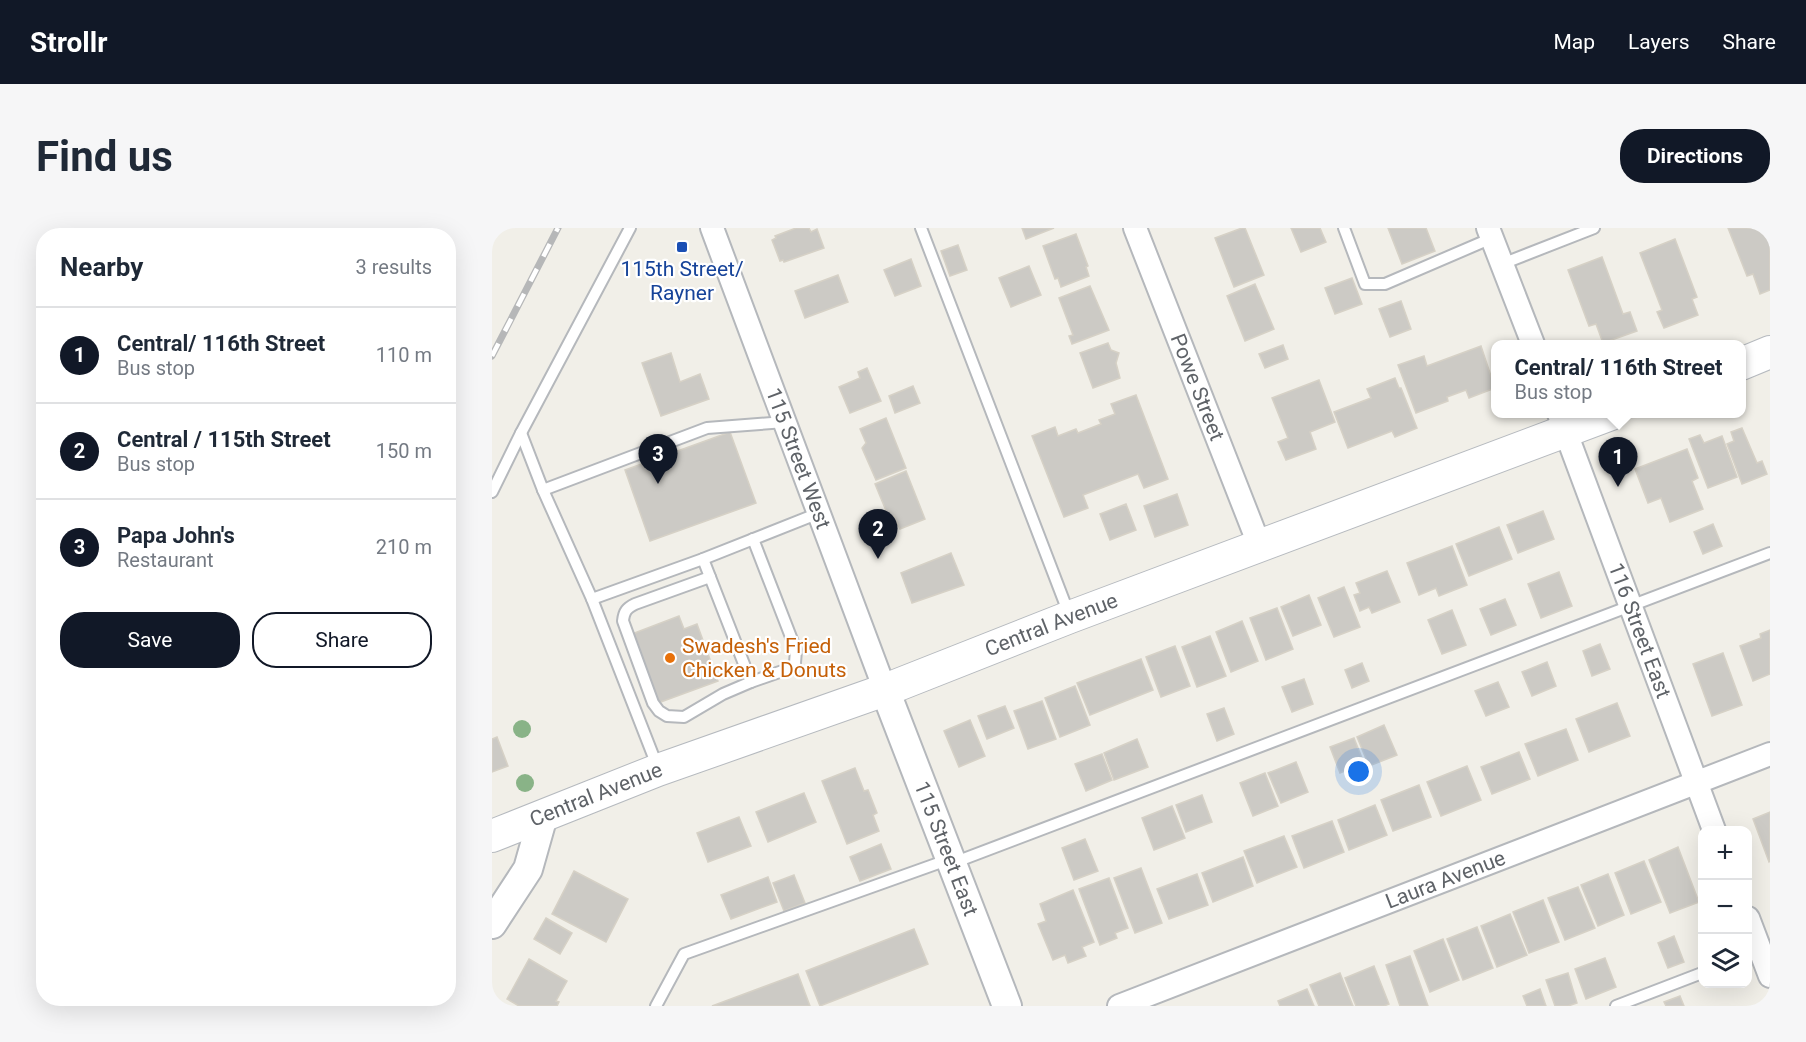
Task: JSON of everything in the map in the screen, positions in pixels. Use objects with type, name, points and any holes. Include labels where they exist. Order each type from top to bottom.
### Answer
[{"type":"main road","points":[[1746,362],[1770,352]]},
{"type":"main road","name":"Central Avenue","points":[[492,836],[658,770],[885,690],[1070,617],[1260,547],[1563,422],[1587,418]]},
{"type":"street","name":"115 Street West","points":[[712,228],[885,690]]},
{"type":"street","name":"Powe Street","points":[[1135,228],[1260,547]]},
{"type":"street","points":[[1490,233],[1531,340]]},
{"type":"street","name":"116 Street East","points":[[1563,422],[1712,826]]},
{"type":"street","name":"115 Street East","points":[[885,690],[1006,1006]]},
{"type":"street","name":"Laura Avenue","points":[[1119,1006],[1770,754]]},
{"type":"street","points":[[492,924],[528,869],[543,816]]},
{"type":"street","points":[[1752,930],[1770,976]]},
{"type":"lane","points":[[492,492],[630,228]]},
{"type":"lane","points":[[921,228],[1070,617]]},
{"type":"lane","points":[[1344,228],[1365,285],[1385,284],[1490,233]]},
{"type":"lane","points":[[1502,264],[1594,228]]},
{"type":"lane","points":[[543,489],[707,428],[785,423]]},
{"type":"lane","points":[[521,433],[592,599],[658,770]]},
{"type":"lane","points":[[592,599],[703,559],[819,513]]},
{"type":"lane","points":[[710,577],[635,604],[627,608],[624,613],[623,621],[653,703],[658,711],[667,717],[684,717],[723,694],[791,668],[795,663],[796,650],[753,539]]},
{"type":"lane","points":[[656,1006],[684,954],[952,861],[1770,553]]},
{"type":"lane","points":[[703,559],[751,682]]},
{"type":"lane","points":[[1616,1006],[1698,975]]},
{"type":"building","points":[[796,228],[809,228],[811,232],[817,229],[824,248],[784,262],[780,261],[772,240],[776,238],[775,236]]},
{"type":"building","points":[[1022,228],[1054,228],[1026,239]]},
{"type":"building","points":[[1245,228],[1264,275],[1234,287],[1215,238]]},
{"type":"building","points":[[1291,228],[1320,228],[1326,242],[1301,252]]},
{"type":"building","points":[[1388,228],[1426,228],[1435,251],[1402,264]]},
{"type":"building","points":[[1728,228],[1766,228],[1770,239],[1770,290],[1760,294],[1753,274],[1747,276]]},
{"type":"building","points":[[1076,234],[1088,266],[1086,267],[1089,276],[1061,287],[1058,278],[1055,279],[1043,246]]},
{"type":"building","points":[[1675,239],[1697,297],[1692,299],[1698,315],[1664,328],[1657,312],[1662,310],[1640,253]]},
{"type":"building","points":[[958,245],[967,270],[950,276],[941,251]]},
{"type":"building","points":[[1602,257],[1623,314],[1630,312],[1637,331],[1612,340],[1602,340],[1596,324],[1589,326],[1568,270]]},
{"type":"building","points":[[911,259],[921,286],[895,296],[884,270]]},
{"type":"building","points":[[1029,266],[1041,295],[1011,307],[999,278]]},
{"type":"building","points":[[838,275],[848,302],[805,318],[795,291]]},
{"type":"building","points":[[1352,278],[1362,304],[1335,314],[1325,288]]},
{"type":"building","points":[[1255,284],[1274,329],[1245,341],[1227,296]]},
{"type":"building","points":[[1090,286],[1109,330],[1072,344],[1069,336],[1073,335],[1059,298]]},
{"type":"building","points":[[1401,301],[1411,329],[1390,337],[1379,309]]},
{"type":"building","points":[[1108,343],[1111,350],[1119,353],[1116,363],[1120,378],[1093,388],[1080,353]]},
{"type":"building","points":[[1283,345],[1288,359],[1265,368],[1259,354]]},
{"type":"building","points":[[1481,346],[1491,376],[1491,390],[1469,398],[1466,390],[1447,397],[1448,401],[1416,413],[1398,365],[1424,356],[1427,366]]},
{"type":"building","points":[[671,353],[680,382],[700,374],[709,399],[661,416],[642,363]]},
{"type":"building","points":[[867,368],[881,401],[850,413],[839,387],[860,378],[858,372]]},
{"type":"building","points":[[1395,378],[1417,428],[1395,437],[1392,431],[1348,448],[1334,412],[1371,398],[1367,389]]},
{"type":"building","points":[[1319,380],[1335,422],[1310,432],[1316,449],[1286,460],[1278,442],[1288,438],[1272,398]]},
{"type":"building","points":[[913,386],[920,403],[895,413],[889,396]]},
{"type":"building","points":[[1136,395],[1168,479],[1144,488],[1138,474],[1083,495],[1088,508],[1064,517],[1032,436],[1055,427],[1058,436],[1076,429],[1078,433],[1101,424],[1099,420],[1115,414],[1111,404]]},
{"type":"building","points":[[886,418],[906,468],[876,480],[862,448],[866,443],[860,429]]},
{"type":"building","points":[[1742,428],[1757,463],[1762,461],[1767,474],[1742,484],[1727,444],[1734,441],[1731,432]]},
{"type":"building","points":[[730,432],[756,503],[650,541],[625,470]]},
{"type":"building","points":[[1700,435],[1704,443],[1722,436],[1737,477],[1708,488],[1689,439]]},
{"type":"building","points":[[1687,449],[1698,478],[1692,481],[1703,509],[1670,522],[1661,498],[1648,503],[1635,469]]},
{"type":"building","points":[[906,471],[925,519],[900,529],[894,516],[889,518],[875,484]]},
{"type":"building","points":[[1177,494],[1188,525],[1155,537],[1144,506]]},
{"type":"building","points":[[1126,504],[1136,530],[1110,540],[1100,514]]},
{"type":"building","points":[[1543,511],[1554,539],[1518,553],[1507,525]]},
{"type":"building","points":[[1713,524],[1722,546],[1703,554],[1694,532]]},
{"type":"building","points":[[1499,527],[1512,559],[1469,576],[1456,544]]},
{"type":"building","points":[[1452,546],[1467,585],[1439,596],[1436,588],[1419,595],[1407,563]]},
{"type":"building","points":[[951,553],[964,585],[912,603],[901,573]]},
{"type":"building","points":[[1387,571],[1400,602],[1372,613],[1369,607],[1360,611],[1354,595],[1360,593],[1356,583]]},
{"type":"building","points":[[1559,572],[1572,606],[1541,618],[1528,584]]},
{"type":"building","points":[[1344,587],[1360,627],[1334,637],[1318,598]]},
{"type":"building","points":[[1309,595],[1321,625],[1293,636],[1281,607]]},
{"type":"building","points":[[1505,599],[1516,625],[1491,635],[1480,609]]},
{"type":"building","points":[[1277,608],[1293,649],[1266,660],[1250,618]]},
{"type":"building","points":[[1452,610],[1466,645],[1442,654],[1428,620]]},
{"type":"building","points":[[679,616],[684,629],[697,624],[718,681],[658,703],[632,634]]},
{"type":"building","points":[[1242,621],[1258,661],[1231,672],[1216,632]]},
{"type":"building","points":[[1770,630],[1770,674],[1753,681],[1740,646],[1761,638],[1760,634]]},
{"type":"building","points":[[1210,636],[1226,676],[1197,687],[1182,647]]},
{"type":"building","points":[[1600,644],[1610,669],[1592,676],[1583,651]]},
{"type":"building","points":[[1175,646],[1190,686],[1161,697],[1146,657]]},
{"type":"building","points":[[1723,653],[1742,705],[1712,716],[1693,664]]},
{"type":"building","points":[[1141,659],[1153,690],[1090,715],[1077,683]]},
{"type":"building","points":[[1547,662],[1556,686],[1532,696],[1522,672]]},
{"type":"building","points":[[1362,663],[1369,681],[1352,688],[1345,670]]},
{"type":"building","points":[[1304,679],[1313,704],[1292,712],[1282,687]]},
{"type":"building","points":[[1498,682],[1509,707],[1486,716],[1475,691]]},
{"type":"building","points":[[1075,686],[1090,725],[1060,737],[1045,698]]},
{"type":"building","points":[[1042,701],[1056,739],[1028,749],[1014,711]]},
{"type":"building","points":[[1617,703],[1630,736],[1589,752],[1576,719]]},
{"type":"building","points":[[1005,706],[1014,728],[987,739],[978,716]]},
{"type":"building","points":[[1224,708],[1234,734],[1217,741],[1207,714]]},
{"type":"building","points":[[970,720],[985,756],[959,767],[944,731]]},
{"type":"building","points":[[1384,725],[1397,755],[1369,766],[1357,737]]},
{"type":"building","points":[[1566,729],[1578,760],[1538,776],[1525,744]]},
{"type":"building","points":[[497,737],[508,766],[492,772],[492,739]]},
{"type":"building","points":[[1354,738],[1364,763],[1340,773],[1330,747]]},
{"type":"building","points":[[1137,739],[1148,767],[1114,780],[1104,753]]},
{"type":"building","points":[[1519,752],[1530,779],[1492,794],[1481,767]]},
{"type":"building","points":[[1102,754],[1112,780],[1086,791],[1075,764]]},
{"type":"building","points":[[1296,762],[1308,792],[1281,803],[1268,773]]},
{"type":"building","points":[[1467,766],[1481,800],[1441,816],[1427,782]]},
{"type":"building","points":[[855,768],[864,791],[868,790],[877,813],[873,815],[879,831],[847,844],[822,781]]},
{"type":"building","points":[[1265,773],[1278,806],[1253,816],[1240,783]]},
{"type":"building","points":[[1419,785],[1431,817],[1393,831],[1381,800]]},
{"type":"building","points":[[804,793],[816,822],[768,842],[756,812]]},
{"type":"building","points":[[1202,795],[1212,822],[1186,832],[1176,805]]},
{"type":"building","points":[[1375,805],[1387,835],[1349,850],[1338,820]]},
{"type":"building","points":[[1172,806],[1185,838],[1154,850],[1142,818]]},
{"type":"building","points":[[1770,812],[1770,861],[1769,862],[1753,819]]},
{"type":"building","points":[[739,817],[751,846],[708,862],[697,833]]},
{"type":"building","points":[[1332,821],[1344,852],[1304,868],[1292,836]]},
{"type":"building","points":[[1284,836],[1297,867],[1257,883],[1244,851]]},
{"type":"building","points":[[1085,839],[1098,871],[1074,880],[1062,848]]},
{"type":"building","points":[[881,844],[891,869],[860,881],[850,857]]},
{"type":"building","points":[[1678,847],[1698,902],[1670,913],[1649,860]]},
{"type":"building","points":[[1243,857],[1253,886],[1213,902],[1202,873]]},
{"type":"building","points":[[1644,861],[1661,902],[1631,914],[1615,873]]},
{"type":"building","points":[[1141,868],[1162,923],[1135,933],[1114,878]]},
{"type":"building","points":[[574,871],[628,899],[606,942],[552,914]]},
{"type":"building","points":[[1197,874],[1208,905],[1169,919],[1157,889]]},
{"type":"building","points":[[1608,874],[1624,915],[1598,926],[1581,885]]},
{"type":"building","points":[[794,875],[805,903],[784,911],[773,883]]},
{"type":"building","points":[[768,877],[777,902],[731,919],[721,895]]},
{"type":"building","points":[[1109,878],[1128,928],[1115,933],[1117,938],[1100,945],[1079,889]]},
{"type":"building","points":[[1578,887],[1595,928],[1565,940],[1548,898]]},
{"type":"building","points":[[1073,890],[1094,942],[1082,947],[1086,956],[1068,963],[1065,955],[1053,960],[1038,924],[1046,921],[1040,904]]},
{"type":"building","points":[[1543,900],[1559,942],[1529,953],[1513,912]]},
{"type":"building","points":[[1510,914],[1527,955],[1497,967],[1481,926]]},
{"type":"building","points":[[546,918],[572,933],[560,954],[534,939]]},
{"type":"building","points":[[1477,927],[1493,968],[1463,980],[1447,939]]},
{"type":"building","points":[[914,929],[928,964],[820,1006],[806,971]]},
{"type":"building","points":[[1674,936],[1684,962],[1668,968],[1658,943]]},
{"type":"building","points":[[1443,939],[1459,980],[1430,992],[1414,951]]},
{"type":"building","points":[[1410,956],[1428,1006],[1400,1006],[1386,965]]},
{"type":"building","points":[[1605,958],[1616,987],[1586,999],[1575,969]]},
{"type":"building","points":[[529,959],[567,981],[556,1001],[559,1002],[557,1006],[519,1006],[507,999]]},
{"type":"building","points":[[1374,966],[1389,1004],[1356,1006],[1345,978]]},
{"type":"building","points":[[1340,973],[1353,1006],[1319,1006],[1310,985]]},
{"type":"building","points":[[1568,973],[1577,1003],[1555,1006],[1546,980]]},
{"type":"building","points":[[798,974],[810,1006],[712,1006]]},
{"type":"building","points":[[1307,989],[1314,1006],[1280,1006],[1278,1001]]},
{"type":"building","points":[[1540,989],[1546,1006],[1527,1006],[1523,996]]},
{"type":"building","points":[[1680,996],[1684,1006],[1666,1006],[1664,1002]]},
{"type":"railway","points":[[492,356],[558,228]]},
{"type":"place","name":"115th Street/ Rayner","points":[[682,247]]},
{"type":"place","name":"Papa John's","points":[[658,484]]},
{"type":"place","name":"Central/ 116th Street","points":[[1618,487]]},
{"type":"place","name":"Central / 115th Street","points":[[878,559]]},
{"type":"place","name":"Swadesh's Fried Chicken & Donuts","points":[[670,658]]}]
